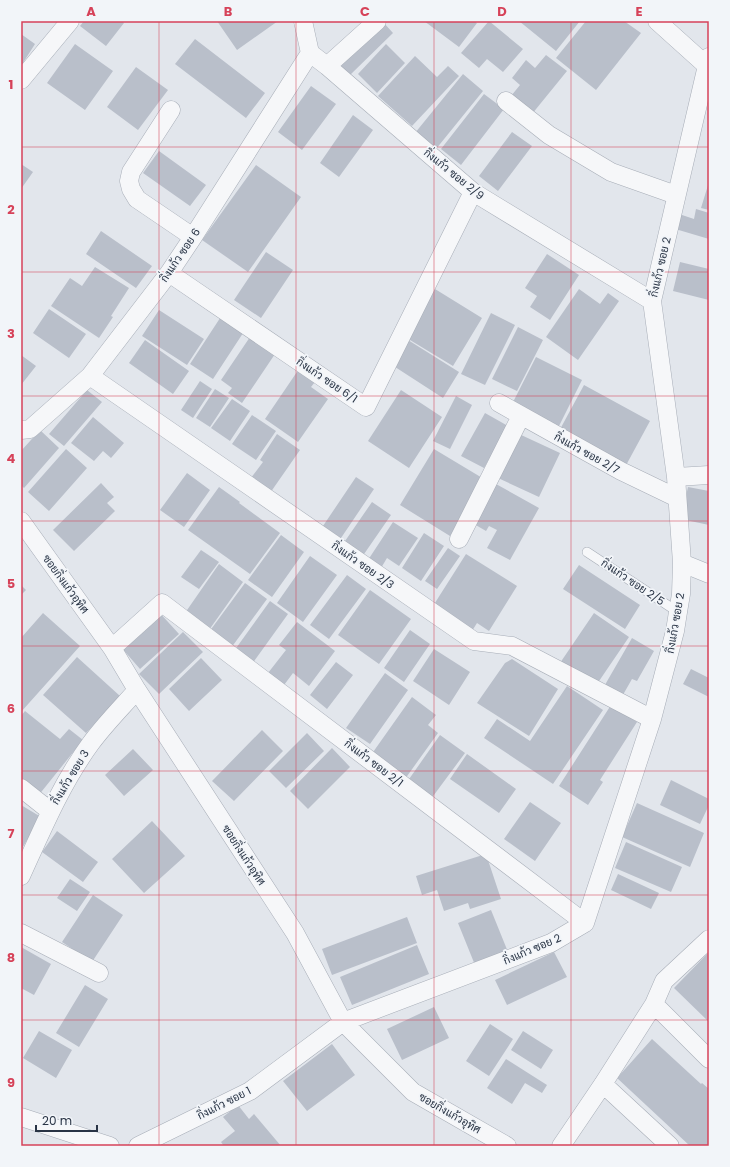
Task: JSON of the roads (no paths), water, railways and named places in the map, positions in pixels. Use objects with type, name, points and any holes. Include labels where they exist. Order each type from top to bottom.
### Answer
[{"type":"street","points":[[21,80],[70,21]]},
{"type":"street","points":[[303,21],[310,52]]},
{"type":"street","points":[[327,66],[377,21]]},
{"type":"street","points":[[656,21],[708,62]]},
{"type":"street","name":"กิ่งแก้ว ซอย 2/9","points":[[310,52],[474,192],[652,301]]},
{"type":"street","name":"กิ่งแก้ว ซอย 6","points":[[21,430],[30,429],[90,376],[169,272],[193,237],[310,52]]},
{"type":"street","name":"กิ่งแก้ว ซอย 2","points":[[343,1022],[551,943],[585,923],[652,719],[675,631],[681,594],[682,563],[676,477],[652,301],[708,62]]},
{"type":"street","points":[[506,101],[550,135],[611,172],[676,195]]},
{"type":"street","points":[[171,110],[131,172],[129,181],[131,189],[137,199],[193,237]]},
{"type":"street","name":"กิ่งแก้ว ซอย 6/1","points":[[169,272],[366,407],[474,192]]},
{"type":"street","name":"กิ่งแก้ว ซอย 2/3","points":[[90,376],[474,641],[512,646],[652,719]]},
{"type":"street","name":"กิ่งแก้ว ซอย 2/7","points":[[499,404],[621,471],[677,498]]},
{"type":"street","points":[[459,539],[521,416]]},
{"type":"street","points":[[676,477],[709,474]]},
{"type":"street","name":"ซอยกิ่งแก้วอุทิศ","points":[[21,521],[112,648],[137,690],[295,934],[343,1022],[413,1092],[507,1146]]},
{"type":"street","points":[[682,563],[709,574]]},
{"type":"street","name":"กิ่งแก้ว ซอย 2/1","points":[[112,648],[162,603],[585,923]]},
{"type":"street","name":"กิ่งแก้ว ซอย 3","points":[[21,876],[50,811],[67,779],[91,742],[137,690]]},
{"type":"street","points":[[21,788],[50,811]]},
{"type":"street","points":[[21,932],[100,973]]},
{"type":"street","points":[[561,1146],[604,1084],[654,1004],[664,981],[709,939]]},
{"type":"street","points":[[654,1004],[709,1060]]},
{"type":"street","name":"กิ่งแก้ว ซอย 1","points":[[138,1146],[250,1091],[343,1022]]},
{"type":"street","points":[[604,1084],[670,1146]]},
{"type":"street","points":[[21,1117],[110,1146]]},
{"type":"lane","name":"กิ่งแก้ว ซอย 2/5","points":[[587,552],[678,612]]}]
